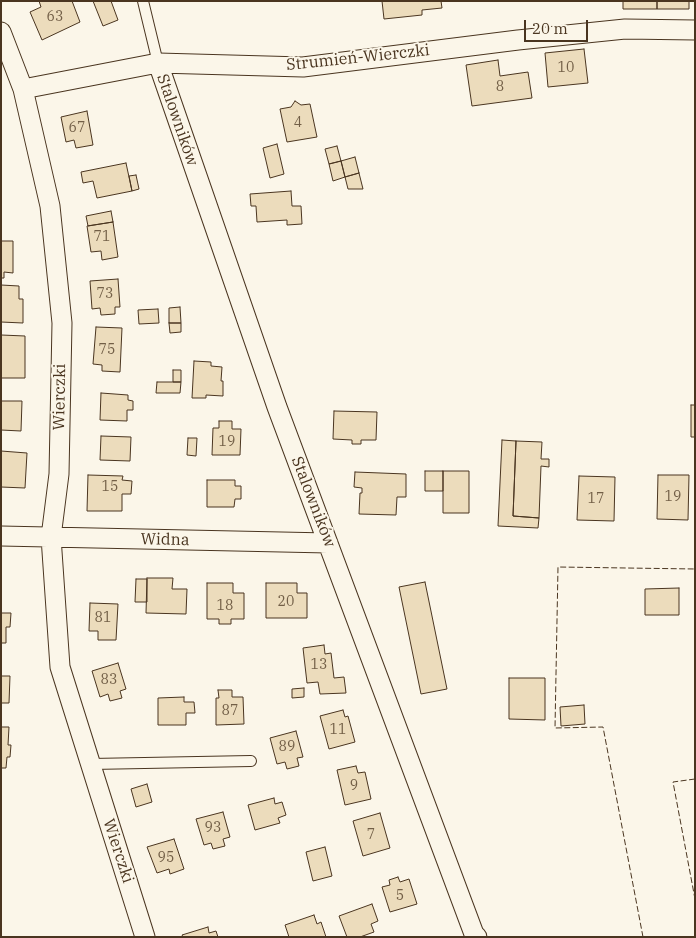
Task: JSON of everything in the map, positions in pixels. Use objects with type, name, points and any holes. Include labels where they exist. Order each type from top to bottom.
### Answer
[{"type":"street","name":"Strumień-Wierczki","points":[[22,89],[158,62],[302,68],[518,40],[625,29],[695,30]]},
{"type":"street","name":"Wierczki","points":[[1,32],[5,55],[22,89],[50,206],[62,323],[59,474],[51,537],[60,667],[146,937]]},
{"type":"street","name":"Stalowników","points":[[158,62],[237,294],[473,936]]},
{"type":"street","name":"Widna","points":[[1,536],[328,543]]},
{"type":"lane","points":[[143,1],[158,62]]},
{"type":"lane","points":[[91,764],[251,760]]},
{"type":"building","points":[[39,1],[72,1],[80,22],[42,40],[30,12],[41,7]]},
{"type":"building","points":[[93,1],[111,1],[118,20],[103,26]]},
{"type":"building","points":[[382,1],[441,1],[442,8],[422,10],[422,15],[384,19]]},
{"type":"building","points":[[623,1],[657,1],[657,9],[623,9]]},
{"type":"building","points":[[657,1],[689,1],[689,9],[657,9]]},
{"type":"building","points":[[584,49],[588,83],[548,87],[545,53]]},
{"type":"building","points":[[498,60],[500,76],[528,72],[532,98],[472,106],[466,65]]},
{"type":"building","points":[[295,101],[301,105],[310,104],[317,137],[287,142],[280,109],[291,107]]},
{"type":"building","points":[[87,111],[93,145],[76,148],[74,140],[66,142],[61,117]]},
{"type":"building","points":[[277,144],[284,174],[270,178],[263,148]]},
{"type":"building","points":[[337,146],[341,161],[329,164],[325,149]]},
{"type":"building","points":[[355,157],[359,173],[345,177],[341,161]]},
{"type":"building","points":[[341,161],[345,177],[333,181],[329,164]]},
{"type":"building","points":[[126,163],[132,191],[97,198],[93,181],[83,183],[81,172]]},
{"type":"building","points":[[359,173],[363,189],[348,189],[345,177]]},
{"type":"building","points":[[136,175],[139,189],[132,191],[129,176]]},
{"type":"building","points":[[291,191],[292,206],[301,206],[302,224],[287,225],[287,220],[257,222],[256,206],[251,206],[250,194]]},
{"type":"building","points":[[111,211],[113,222],[88,226],[86,216]]},
{"type":"building","points":[[113,222],[118,257],[102,260],[101,251],[91,252],[87,226]]},
{"type":"building","points":[[1,241],[13,241],[13,273],[4,272],[4,278],[1,278]]},
{"type":"building","points":[[118,279],[120,307],[115,307],[115,314],[101,315],[100,308],[92,309],[90,281]]},
{"type":"building","points":[[1,285],[19,286],[19,299],[23,299],[23,323],[1,322]]},
{"type":"building","points":[[180,307],[181,323],[169,323],[169,308]]},
{"type":"building","points":[[158,309],[159,323],[139,324],[138,310]]},
{"type":"building","points":[[169,323],[181,323],[181,332],[170,333]]},
{"type":"building","points":[[96,327],[122,328],[120,372],[102,371],[102,365],[93,364]]},
{"type":"building","points":[[1,335],[25,336],[25,378],[1,378]]},
{"type":"building","points":[[194,361],[211,362],[211,366],[222,367],[223,396],[206,395],[206,398],[192,398]]},
{"type":"building","points":[[173,370],[181,370],[181,382],[173,382]]},
{"type":"building","points":[[157,382],[181,382],[180,393],[156,393]]},
{"type":"building","points":[[101,393],[128,395],[128,400],[133,401],[133,410],[127,410],[127,421],[100,420]]},
{"type":"building","points":[[1,401],[22,401],[21,431],[1,430]]},
{"type":"building","points":[[691,405],[695,405],[695,437],[691,437]]},
{"type":"building","points":[[334,411],[377,412],[376,440],[361,440],[361,444],[352,444],[352,440],[333,439]]},
{"type":"building","points":[[219,421],[232,421],[232,429],[241,429],[240,455],[212,455],[213,428],[219,428]]},
{"type":"building","points":[[101,436],[131,437],[130,461],[100,460]]},
{"type":"building","points":[[188,438],[197,438],[196,456],[187,455]]},
{"type":"building","points":[[502,440],[516,441],[513,516],[539,518],[538,528],[498,526]]},
{"type":"building","points":[[516,441],[542,442],[541,459],[549,459],[549,467],[541,466],[539,518],[513,516]]},
{"type":"building","points":[[1,451],[27,453],[25,488],[1,487]]},
{"type":"building","points":[[425,471],[443,471],[443,491],[425,491]]},
{"type":"building","points":[[443,471],[469,471],[469,513],[443,513]]},
{"type":"building","points":[[355,472],[406,474],[406,497],[397,497],[396,515],[359,514],[362,488],[354,487]]},
{"type":"building","points":[[88,475],[123,476],[122,480],[132,481],[131,494],[122,494],[122,511],[87,511]]},
{"type":"building","points":[[658,475],[689,475],[688,520],[657,519]]},
{"type":"building","points":[[579,476],[615,477],[614,521],[577,520]]},
{"type":"building","points":[[207,480],[235,480],[235,486],[241,486],[241,499],[235,499],[234,507],[207,507]]},
{"type":"building","points":[[147,578],[173,578],[172,589],[187,589],[186,614],[146,613]]},
{"type":"building","points":[[136,579],[147,579],[147,602],[135,602]]},
{"type":"building","points":[[425,582],[447,689],[421,694],[399,587]]},
{"type":"building","points":[[207,583],[233,583],[233,593],[244,593],[244,619],[231,619],[231,624],[219,624],[219,619],[207,619]]},
{"type":"building","points":[[266,583],[297,583],[297,593],[307,593],[307,618],[266,618]]},
{"type":"building","points":[[679,588],[679,615],[645,615],[645,589]]},
{"type":"building","points":[[90,603],[118,604],[116,640],[98,640],[98,631],[89,631]]},
{"type":"building","points":[[1,613],[11,613],[10,627],[6,627],[6,643],[1,643]]},
{"type":"building","points":[[324,645],[325,654],[331,653],[334,678],[344,677],[346,693],[320,694],[318,682],[307,683],[303,648]]},
{"type":"building","points":[[118,663],[126,689],[120,691],[122,698],[110,701],[108,694],[100,697],[92,671]]},
{"type":"building","points":[[1,676],[10,676],[9,703],[1,703]]},
{"type":"building","points":[[509,678],[545,678],[545,720],[509,719]]},
{"type":"building","points":[[304,688],[304,697],[292,698],[292,689]]},
{"type":"building","points":[[218,690],[232,690],[232,697],[243,697],[244,724],[216,725],[216,698],[219,698]]},
{"type":"building","points":[[184,697],[184,702],[194,702],[195,713],[186,713],[186,725],[158,725],[158,698]]},
{"type":"building","points":[[584,705],[585,724],[561,726],[560,707]]},
{"type":"building","points":[[343,710],[345,717],[348,716],[355,742],[329,749],[320,716]]},
{"type":"building","points":[[1,727],[9,727],[8,745],[11,745],[10,757],[7,757],[6,768],[1,768]]},
{"type":"building","points":[[296,731],[303,757],[297,758],[299,766],[287,769],[285,762],[277,764],[270,738]]},
{"type":"building","points":[[356,766],[358,773],[365,772],[371,799],[345,805],[337,770]]},
{"type":"building","points":[[147,784],[152,802],[136,807],[131,789]]},
{"type":"building","points":[[274,798],[275,804],[282,802],[286,815],[278,818],[280,823],[255,830],[248,805]]},
{"type":"building","points":[[223,812],[230,837],[223,839],[225,846],[213,849],[211,843],[204,845],[196,819]]},
{"type":"building","points":[[380,813],[390,848],[363,856],[353,821]]},
{"type":"building","points":[[174,839],[184,869],[170,874],[169,869],[157,873],[147,847]]},
{"type":"building","points":[[325,847],[332,876],[313,881],[306,852]]},
{"type":"building","points":[[398,877],[400,882],[409,879],[417,904],[390,912],[382,887],[390,885],[389,880]]},
{"type":"building","points":[[372,904],[378,921],[371,924],[374,932],[360,937],[347,937],[339,916]]},
{"type":"building","points":[[314,915],[317,924],[321,922],[326,937],[289,937],[285,925]]},
{"type":"building","points":[[208,927],[209,933],[216,931],[218,937],[183,937],[182,935]]},
{"type":"fence","points":[[643,937],[603,727],[555,728],[558,567],[695,569]]},
{"type":"fence","points":[[695,779],[673,782],[695,899]]}]
